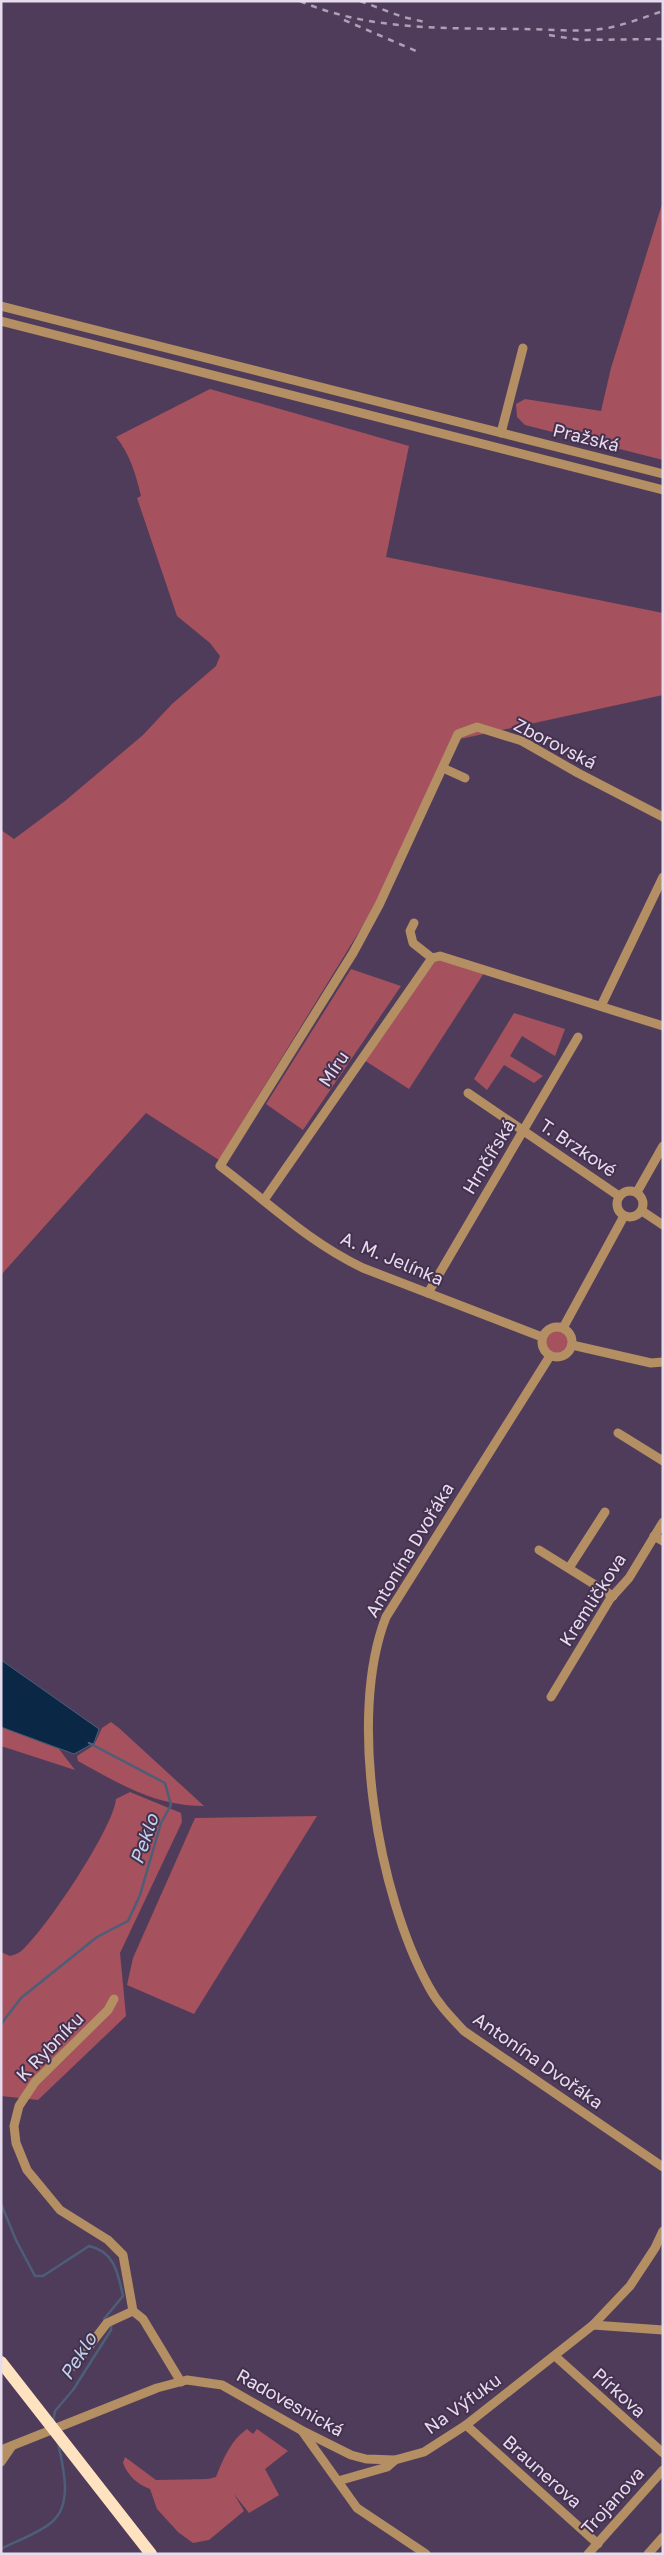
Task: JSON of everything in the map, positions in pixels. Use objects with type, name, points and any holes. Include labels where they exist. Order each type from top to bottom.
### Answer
[{"type":"main road","points":[[1,2362],[151,2554]]},
{"type":"street","name":"Pražská","points":[[1,306],[663,474]]},
{"type":"street","points":[[1,321],[663,490]]},
{"type":"street","points":[[501,433],[523,348]]},
{"type":"street","name":"Zborovská","points":[[220,1166],[353,953],[379,904],[458,734],[477,727],[522,741],[578,774],[663,817]]},
{"type":"street","points":[[443,768],[465,778]]},
{"type":"street","points":[[601,1006],[663,877]]},
{"type":"street","points":[[414,923],[410,932],[413,943],[432,958],[440,956],[663,1026]]},
{"type":"street","name":"Míru","points":[[264,1200],[426,962],[432,958]]},
{"type":"street","name":"Hrnčířská","points":[[428,1293],[578,1038]]},
{"type":"street","name":"T. Brzkové","points":[[468,1093],[619,1196]]},
{"type":"street","points":[[637,1192],[663,1146]]},
{"type":"street","name":"A. M. Jelínka","points":[[220,1166],[301,1232],[338,1256],[542,1337]]},
{"type":"street","points":[[629,1190],[637,1192],[644,1201],[642,1211],[636,1216],[624,1216],[617,1207],[619,1196],[629,1190]]},
{"type":"street","points":[[642,1211],[663,1224]]},
{"type":"street","points":[[563,1328],[624,1216]]},
{"type":"street","points":[[550,1328],[563,1328],[570,1335],[572,1345],[564,1356],[550,1356],[542,1348],[542,1337],[550,1328]]},
{"type":"street","points":[[572,1345],[651,1364],[663,1362]]},
{"type":"street","name":"Antonína Dvořáka","points":[[550,1356],[386,1617],[379,1636],[371,1676],[369,1724],[371,1785],[379,1835],[396,1906],[429,1986],[444,2010],[464,2031],[663,2167]]},
{"type":"street","points":[[618,1433],[663,1461]]},
{"type":"street","points":[[569,1568],[605,1512]]},
{"type":"street","name":"Kremličkova","points":[[551,1697],[612,1596],[629,1578],[663,1522]]},
{"type":"street","points":[[654,1536],[663,1541]]},
{"type":"street","points":[[539,1550],[612,1596]]},
{"type":"street","name":"K Rybníku","points":[[114,1999],[108,2010],[35,2082],[18,2106],[14,2126],[16,2143],[27,2170],[60,2210],[108,2240],[123,2255],[133,2311]]},
{"type":"street","name":"Na Výfuku","points":[[338,2481],[387,2467],[395,2460],[424,2452],[466,2425],[594,2325],[630,2286],[663,2231]]},
{"type":"street","points":[[74,2366],[109,2322],[133,2311],[143,2319],[181,2382]]},
{"type":"street","points":[[594,2325],[663,2330]]},
{"type":"street","name":"Pírkova","points":[[554,2356],[663,2453]]},
{"type":"street","name":"Radovesnická","points":[[1,2450],[157,2388],[181,2382],[199,2381],[222,2384],[301,2430],[351,2454],[366,2459],[395,2460]]},
{"type":"street","name":"Braunerova","points":[[466,2425],[598,2544]]},
{"type":"street","points":[[301,2430],[358,2508],[426,2554]]},
{"type":"street","points":[[1,2462],[12,2446]]},
{"type":"street","name":"Trojanova","points":[[588,2554],[663,2470]]},
{"type":"street","points":[[648,2554],[663,2538]]},
{"type":"shaded area","points":[[663,201],[663,460],[525,425],[517,417],[516,404],[525,399],[601,411],[611,368]]},
{"type":"shaded area","points":[[210,389],[409,446],[386,557],[663,613],[663,695],[451,741],[376,904],[219,1160],[146,1113],[1,1275],[1,830],[14,839],[65,801],[143,735],[172,704],[216,666],[220,656],[210,643],[177,616],[137,498],[141,496],[135,473],[125,450],[116,437]]},
{"type":"shaded area","points":[[441,960],[484,973],[409,1089],[364,1060],[432,961]]},
{"type":"shaded area","points":[[351,969],[401,986],[303,1130],[266,1104]]},
{"type":"shaded area","points":[[514,1013],[565,1029],[555,1056],[522,1036],[510,1056],[543,1076],[534,1083],[504,1065],[487,1090],[474,1079]]},
{"type":"shaded area","points":[[557,1331],[567,1338],[568,1342],[561,1352],[557,1353],[547,1346],[546,1342],[553,1332]]},
{"type":"shaded area","points":[[111,1722],[204,1806],[186,1805],[154,1798],[123,1785],[78,1761],[77,1756],[94,1745],[102,1728]]},
{"type":"shaded area","points":[[1,1727],[59,1749],[75,1770],[1,1746]]},
{"type":"shaded area","points":[[130,1792],[181,1813],[182,1822],[120,1953],[126,2016],[38,2100],[1,2096],[1,1952],[10,1956],[20,1952],[45,1924],[91,1855],[104,1832],[116,1799]]},
{"type":"shaded area","points":[[317,1816],[194,2014],[127,1985],[133,1958],[195,1818]]},
{"type":"shaded area","points":[[247,2429],[253,2434],[257,2429],[288,2451],[265,2469],[279,2495],[249,2513],[234,2494],[244,2511],[209,2540],[193,2543],[178,2532],[157,2509],[150,2489],[134,2479],[123,2463],[125,2457],[156,2480],[208,2479],[216,2477],[232,2444]]},
{"type":"water","points":[[1,1660],[99,1729],[94,1743],[74,1754],[1,1727]]},
{"type":"waterway","name":"Peklo","points":[[1,2024],[21,1998],[97,1937],[128,1921],[140,1895],[161,1823],[171,1805],[165,1783],[89,1743]]},
{"type":"waterway","name":"Peklo","points":[[1,2204],[16,2240],[35,2276],[43,2276],[89,2246],[104,2253],[114,2264],[121,2287],[123,2296],[104,2319],[111,2325],[111,2330],[73,2390],[55,2411],[53,2422]]},
{"type":"waterway","name":"Peklo","points":[[1,2549],[42,2529],[53,2521],[59,2513],[63,2504],[65,2484],[58,2443]]},
{"type":"railway","points":[[300,1],[326,11],[353,18],[381,23],[437,28],[576,31],[608,28],[663,11]]},
{"type":"railway","points":[[360,1],[403,17],[425,22]]},
{"type":"railway","points":[[344,20],[416,51]]},
{"type":"railway","points":[[549,35],[580,40],[663,39]]}]
